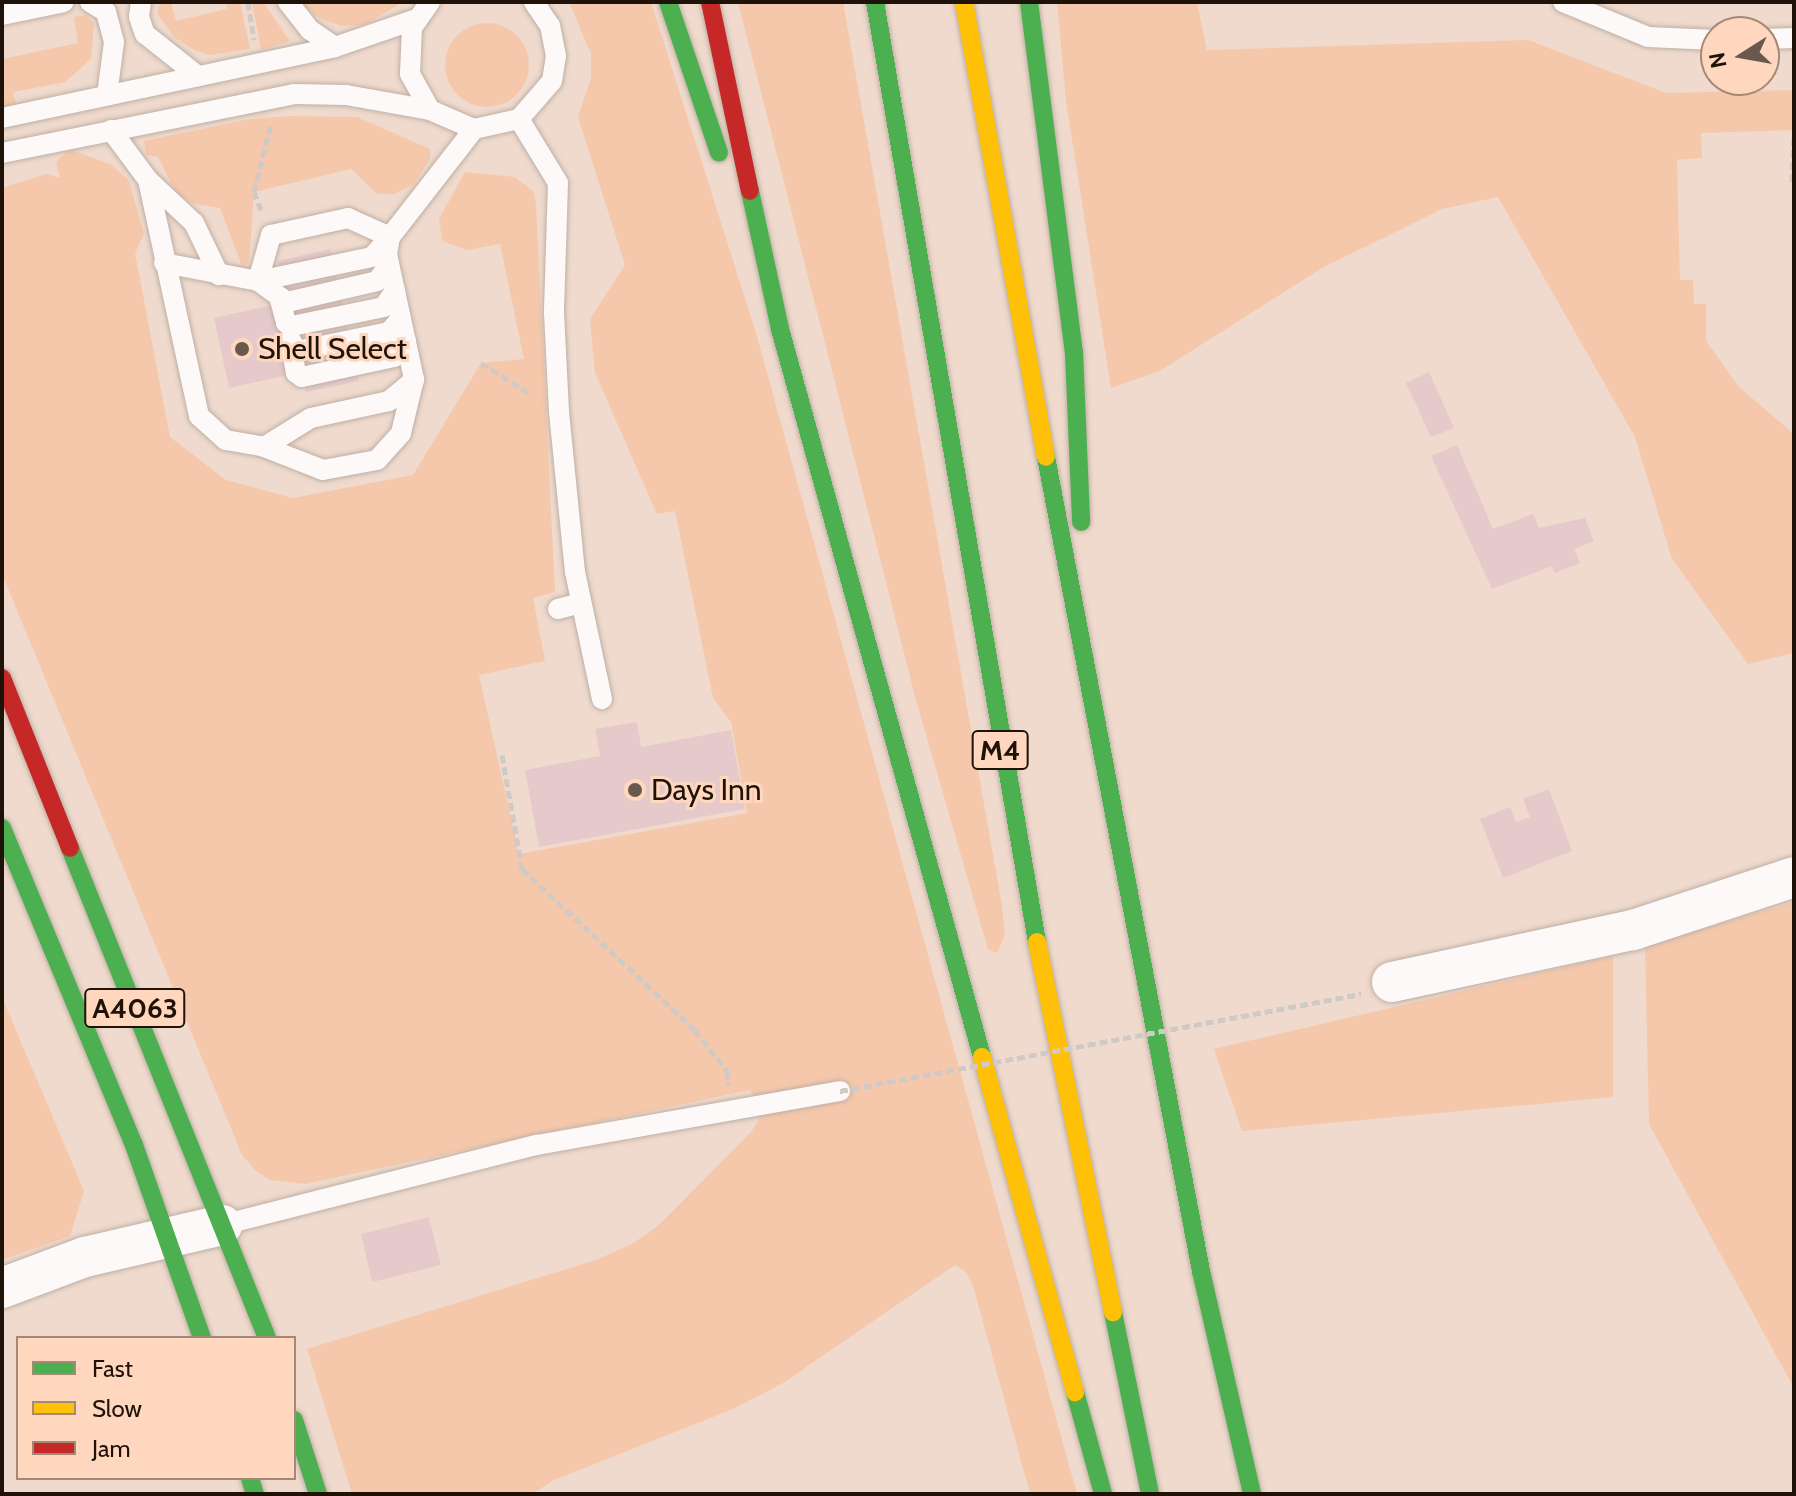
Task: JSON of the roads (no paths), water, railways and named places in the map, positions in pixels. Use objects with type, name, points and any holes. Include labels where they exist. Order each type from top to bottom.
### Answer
[{"type":"main road","points":[[668,2],[780,329],[1103,1494]]},
{"type":"main road","points":[[710,2],[780,329]]},
{"type":"main road","name":"M4","points":[[875,2],[1013,826],[1150,1494]]},
{"type":"main road","points":[[964,2],[1201,1271],[1252,1494]]},
{"type":"main road","points":[[1029,2],[1074,352],[1086,668]]},
{"type":"main road","name":"A4063","points":[[2,678],[266,1336]]},
{"type":"main road","name":"A4063","points":[[2,828],[167,1238],[201,1336]]},
{"type":"main road","points":[[296,1426],[318,1494]]},
{"type":"street","points":[[1376,988],[1633,930],[1794,877]]},
{"type":"street","points":[[2,1288],[85,1257],[222,1225]]},
{"type":"lane","points":[[2,15],[64,2]]},
{"type":"lane","points":[[93,2],[106,12],[114,42],[107,95]]},
{"type":"lane","points":[[141,2],[139,17],[145,34],[198,76]]},
{"type":"lane","points":[[288,2],[310,30],[335,47]]},
{"type":"lane","points":[[2,153],[268,97],[346,95],[430,110],[474,129],[519,119],[544,95],[556,56],[550,26],[534,2]]},
{"type":"lane","points":[[1563,2],[1648,37],[1700,39]]},
{"type":"lane","points":[[2,118],[335,47],[424,10]]},
{"type":"lane","points":[[424,10],[407,47],[410,74],[430,110]]},
{"type":"lane","points":[[519,119],[558,183],[554,313],[559,412],[581,603],[602,699]]},
{"type":"lane","points":[[164,263],[258,281],[372,257],[474,129]]},
{"type":"lane","points":[[111,130],[148,180],[194,223],[219,275]]},
{"type":"lane","points":[[148,180],[199,416],[226,440],[264,447],[323,470],[377,460],[401,433],[414,379],[389,265],[390,237]]},
{"type":"lane","points":[[258,281],[271,235],[348,218],[390,237]]},
{"type":"lane","points":[[280,300],[377,281],[389,265]]},
{"type":"lane","points":[[258,281],[280,300],[296,373],[302,377],[394,357],[406,341]]},
{"type":"lane","points":[[286,323],[384,307],[395,290]]},
{"type":"lane","points":[[291,347],[297,351],[389,332],[401,318]]},
{"type":"lane","points":[[264,447],[311,418],[389,401],[414,379]]},
{"type":"lane","points":[[558,609],[581,603]]},
{"type":"lane","points":[[222,1225],[537,1145],[840,1091]]},
{"type":"place","name":"Shell Select","points":[[242,349]]},
{"type":"place","name":"Days Inn","points":[[635,790]]}]
